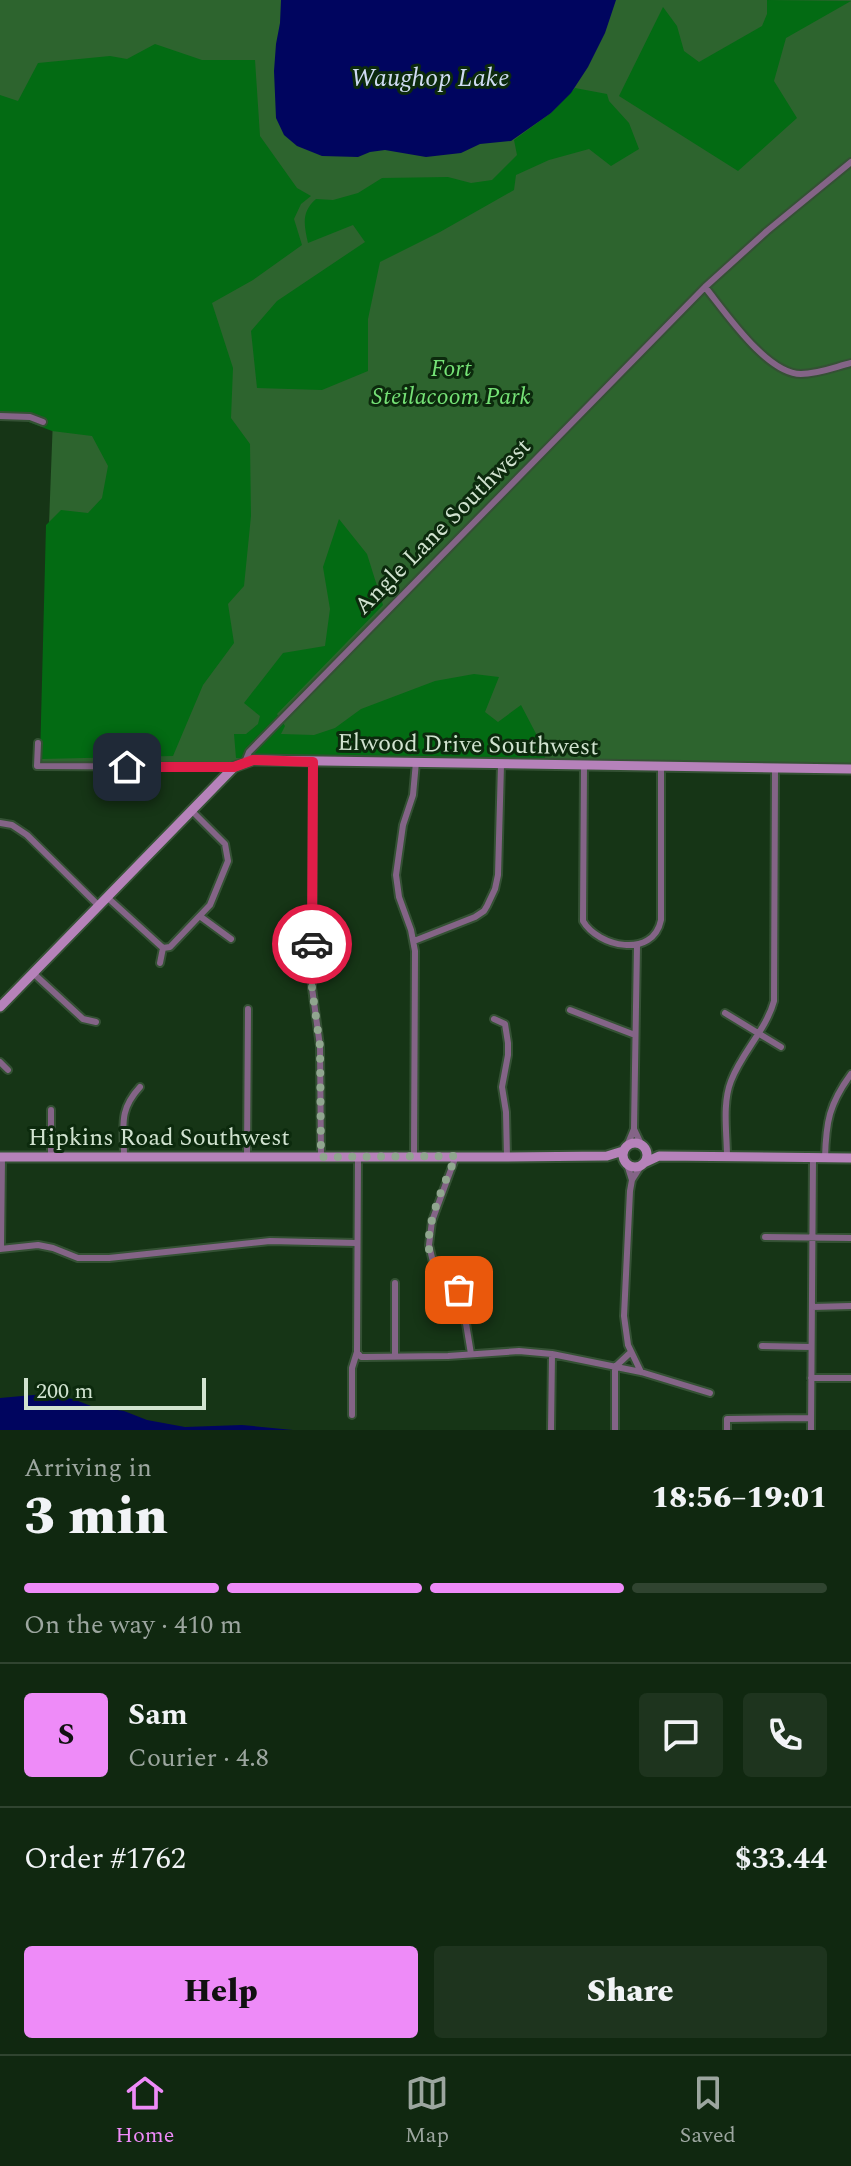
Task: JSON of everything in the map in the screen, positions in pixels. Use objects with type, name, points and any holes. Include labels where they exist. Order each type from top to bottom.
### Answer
[{"type":"street","name":"Angle Lane Southwest","points":[[245,762],[249,752],[705,287],[851,162]]},
{"type":"street","points":[[705,287],[766,359],[779,369],[802,374],[851,363]]},
{"type":"street","points":[[0,416],[30,417],[43,422]]},
{"type":"street","name":"Elwood Drive Southwest","points":[[38,743],[37,766],[234,767],[253,760],[851,769]]},
{"type":"street","points":[[313,762],[312,988],[320,1046],[321,1157]]},
{"type":"street","points":[[414,1157],[414,941],[399,897],[396,875],[400,837],[413,795],[416,762]]},
{"type":"street","points":[[414,941],[475,917],[484,911],[491,898],[498,875],[501,765]]},
{"type":"street","points":[[584,765],[583,921],[599,937],[637,946],[658,932],[661,920],[661,766]]},
{"type":"street","points":[[1,1003],[234,767]]},
{"type":"street","points":[[727,1157],[729,1088],[770,1014],[774,1001],[775,768]]},
{"type":"street","points":[[163,948],[170,947],[214,900],[228,857],[219,836],[191,810]]},
{"type":"street","points":[[0,823],[12,825],[27,835],[99,906]]},
{"type":"street","points":[[108,898],[163,948]]},
{"type":"street","points":[[201,917],[231,939]]},
{"type":"street","points":[[637,946],[634,1129],[625,1156],[632,1180],[624,1296],[625,1330],[641,1372]]},
{"type":"street","points":[[160,963],[163,948]]},
{"type":"street","points":[[33,973],[83,1019],[96,1022]]},
{"type":"street","points":[[247,1156],[248,1009]]},
{"type":"street","points":[[570,1010],[635,1035]]},
{"type":"street","points":[[725,1013],[781,1047]]},
{"type":"street","points":[[494,1019],[505,1024],[508,1043],[507,1065],[502,1080],[507,1157]]},
{"type":"street","points":[[0,1062],[8,1070]]},
{"type":"street","points":[[825,1158],[830,1107],[851,1074]]},
{"type":"street","points":[[124,1157],[124,1116],[128,1102],[140,1087]]},
{"type":"street","points":[[51,1110],[51,1157]]},
{"type":"street","points":[[632,1180],[647,1156],[634,1129]]},
{"type":"street","points":[[625,1156],[634,1143],[659,1156]]},
{"type":"street","points":[[456,1156],[432,1221],[429,1245],[433,1262],[461,1293],[471,1354]]},
{"type":"street","points":[[625,1156],[634,1167],[659,1156],[851,1158]]},
{"type":"street","name":"Hipkins Road Southwest","points":[[1,1157],[625,1156]]},
{"type":"street","points":[[1,1157],[0,1249],[38,1245],[78,1258],[109,1258],[270,1241],[356,1243]]},
{"type":"street","points":[[352,1415],[352,1368],[357,1352],[358,1157]]},
{"type":"street","points":[[811,1430],[813,1158]]},
{"type":"street","points":[[765,1237],[851,1238]]},
{"type":"street","points":[[395,1283],[395,1356]]},
{"type":"street","points":[[812,1307],[851,1306]]},
{"type":"street","points":[[762,1346],[811,1347]]},
{"type":"street","points":[[357,1352],[361,1357],[519,1351],[552,1354],[641,1372],[710,1393]]},
{"type":"street","points":[[615,1430],[615,1367],[631,1352]]},
{"type":"street","points":[[551,1430],[552,1354]]},
{"type":"street","points":[[811,1378],[851,1378]]},
{"type":"street","points":[[727,1430],[727,1419],[811,1418]]},
{"type":"green space","name":"Fort Steilacoom Park","points":[[0,0],[851,0],[851,766],[40,764],[53,418],[0,416]]},
{"type":"green space","points":[[767,0],[851,1],[786,38],[774,81],[797,118],[738,171],[619,96],[663,7],[677,26],[684,51],[699,62],[762,26],[767,14]]},
{"type":"green space","points":[[155,44],[202,60],[255,60],[260,136],[297,188],[311,196],[301,204],[294,219],[302,245],[253,280],[212,303],[233,368],[231,418],[250,444],[251,516],[244,586],[228,604],[234,643],[203,685],[173,756],[40,759],[46,525],[61,510],[88,513],[102,498],[108,466],[92,436],[52,431],[13,416],[0,416],[0,95],[18,101],[38,63],[110,56],[127,59]]},
{"type":"green space","points":[[575,88],[607,94],[609,101],[629,123],[639,149],[611,166],[589,149],[549,160],[516,175],[514,190],[380,262],[368,319],[368,371],[322,390],[257,388],[251,331],[277,301],[365,242],[353,225],[308,243],[306,214],[316,199],[333,200],[358,193],[382,178],[448,177],[471,183],[492,180],[517,155],[514,140],[551,113]]},
{"type":"green space","points":[[339,519],[367,554],[383,605],[277,714],[285,726],[281,734],[314,735],[335,728],[361,709],[435,681],[474,674],[499,677],[485,712],[498,722],[521,705],[544,749],[545,762],[236,758],[234,734],[246,734],[258,724],[260,716],[244,703],[283,653],[325,646],[330,609],[323,567]]},
{"type":"water","name":"Waughop Lake","points":[[281,0],[616,0],[605,33],[571,93],[551,113],[511,141],[480,144],[461,153],[426,157],[385,150],[358,157],[322,156],[297,146],[284,135],[276,118],[274,71]]},
{"type":"water","points":[[44,1394],[185,1427],[242,1425],[293,1430],[0,1430],[0,1398]]},
{"type":"way so far","points":[[312,944],[312,988],[320,1046],[321,1157],[456,1156],[432,1221],[429,1245],[433,1262],[459,1290]]},
{"type":"route","points":[[127,767],[234,767],[253,760],[313,762],[312,944]]}]
